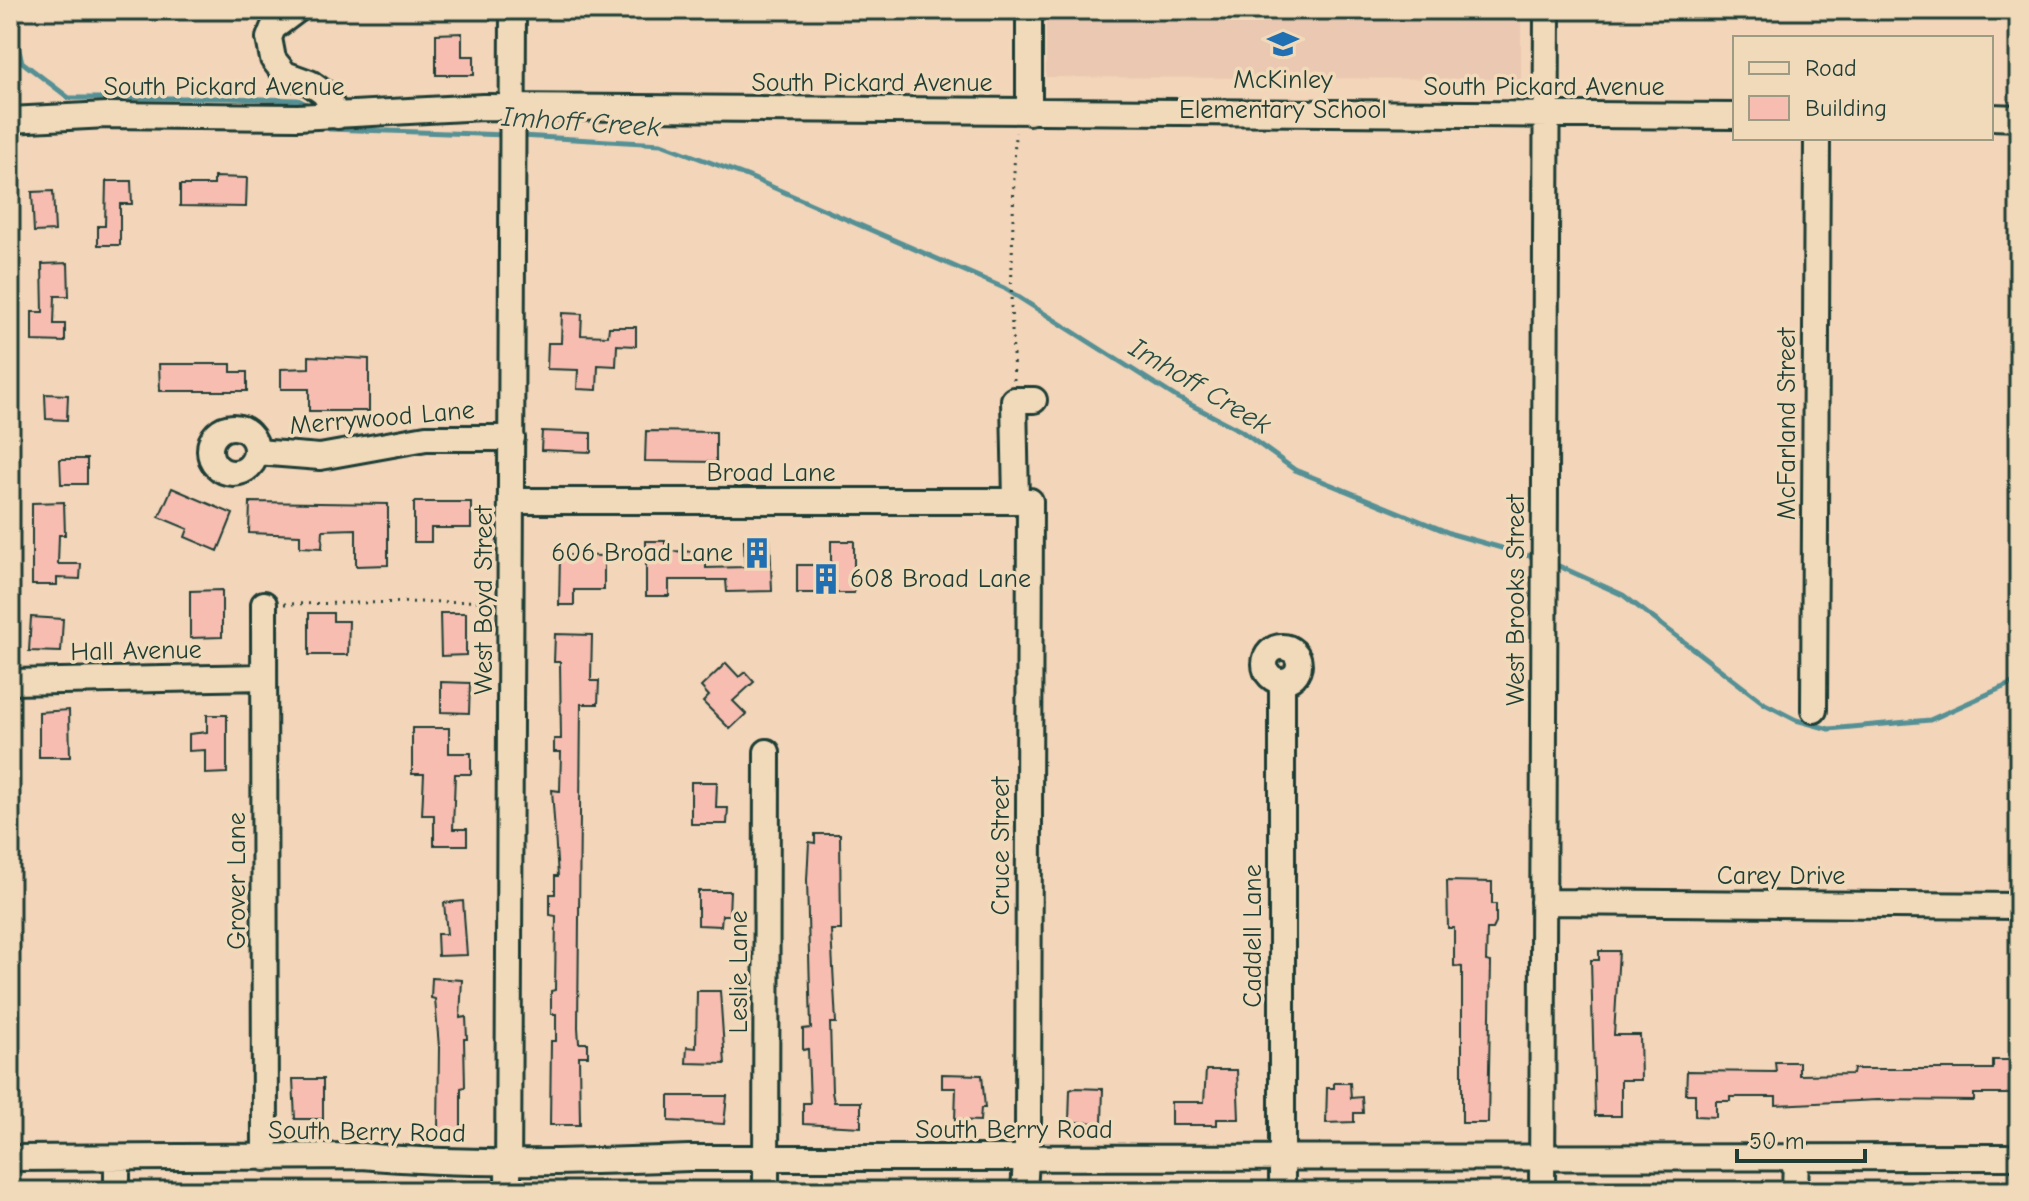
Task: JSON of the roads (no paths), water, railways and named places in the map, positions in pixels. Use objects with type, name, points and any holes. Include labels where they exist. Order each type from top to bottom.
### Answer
[{"type":"street","points":[[297,10],[273,28],[269,38],[273,59],[285,74],[310,83],[324,93],[338,116]]},
{"type":"street","name":"West Boyd Street","points":[[508,1191],[513,10]]},
{"type":"street","points":[[1022,112],[1029,10]]},
{"type":"street","name":"West Brooks Street","points":[[1542,1191],[1546,10]]},
{"type":"street","name":"South Pickard Avenue","points":[[10,120],[69,116],[338,116],[513,112],[1733,116]]},
{"type":"street","points":[[1993,117],[2019,118]]},
{"type":"street","name":"McFarland Street","points":[[1814,710],[1817,140]]},
{"type":"street","name":"Cruce Street","points":[[1024,400],[1024,1191]]},
{"type":"street","name":"Merrywood Lane","points":[[257,452],[320,457],[426,438],[512,438]]},
{"type":"street","name":"Broad Lane","points":[[512,501],[1023,501]]},
{"type":"street","name":"Grover Lane","points":[[264,604],[265,1158]]},
{"type":"street","name":"Hall Avenue","points":[[10,682],[264,677]]},
{"type":"street","name":"Caddell Lane","points":[[1282,681],[1282,1191]]},
{"type":"street","name":"Leslie Lane","points":[[766,1191],[767,752]]},
{"type":"street","name":"Carey Drive","points":[[1543,902],[2019,906]]},
{"type":"street","name":"South Berry Road","points":[[10,1158],[362,1156],[415,1161],[508,1161],[2019,1157]]},
{"type":"street","points":[[117,1158],[117,1191]]},
{"type":"street","points":[[1795,1191],[1796,1158]]},
{"type":"waterway","name":"Imhoff Creek","points":[[10,31],[15,37],[22,62],[69,98],[298,100],[310,106]]},
{"type":"waterway","name":"Imhoff Creek","points":[[329,129],[507,135]]},
{"type":"waterway","name":"Imhoff Creek","points":[[521,136],[661,144],[747,176],[1004,288],[1176,397],[1241,431],[1295,470],[1452,534],[1537,558]]},
{"type":"waterway","name":"Imhoff Creek","points":[[1550,562],[1623,595],[1765,704],[1796,720],[1829,729],[1930,720],[2019,680]]},
{"type":"place","name":"McKinley Elementary School","points":[[1283,44]]},
{"type":"place","name":"606 Broad Lane","points":[[757,553]]},
{"type":"place","name":"608 Broad Lane","points":[[826,579]]}]
